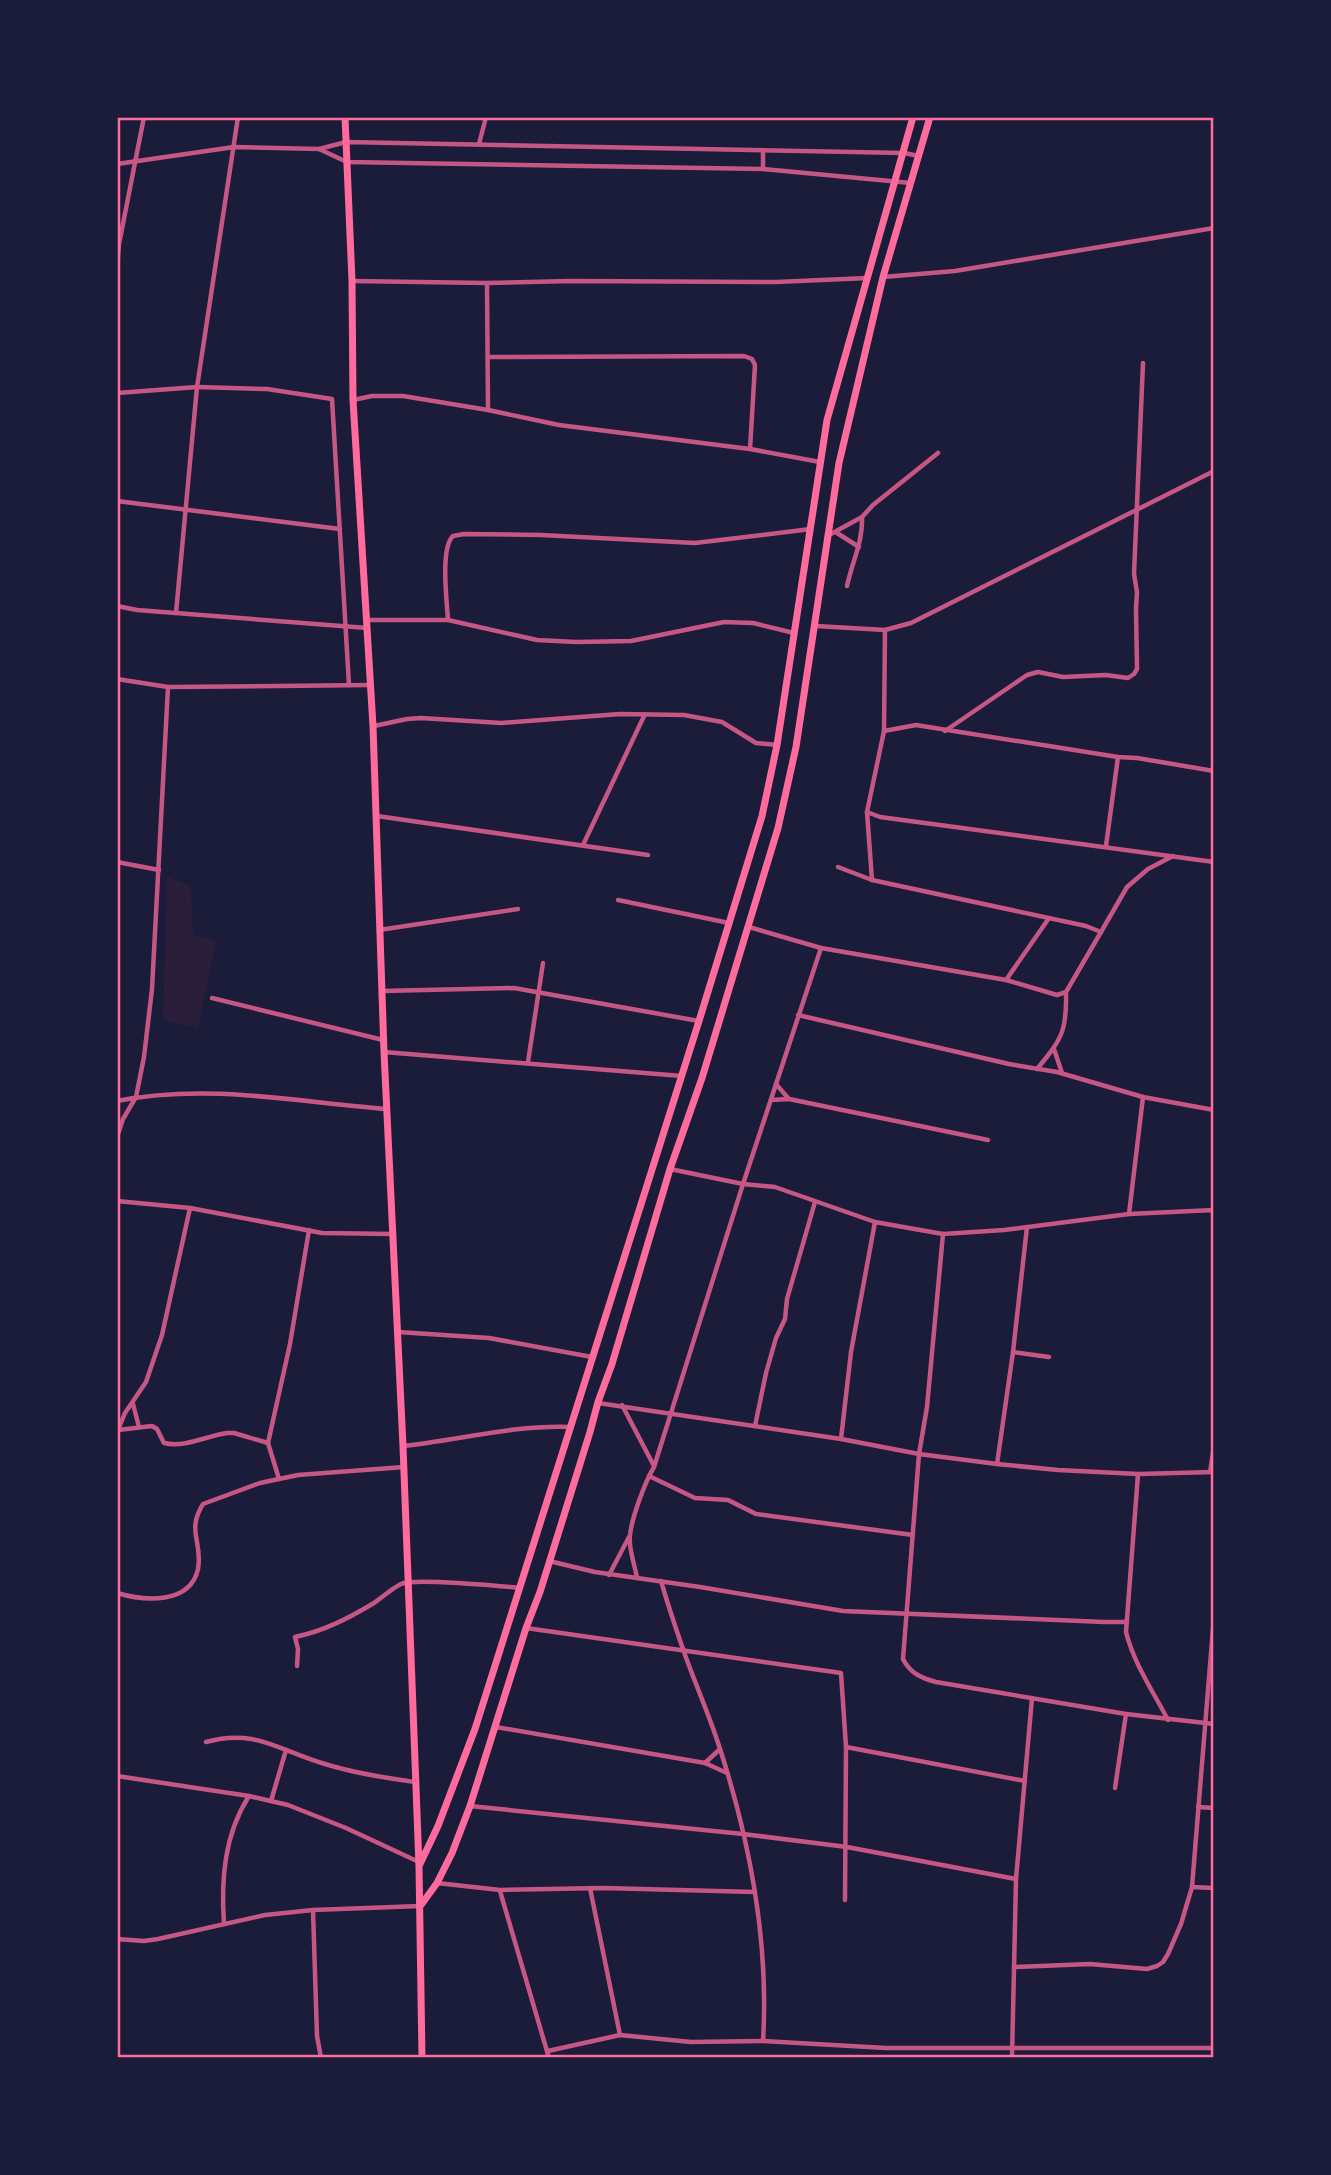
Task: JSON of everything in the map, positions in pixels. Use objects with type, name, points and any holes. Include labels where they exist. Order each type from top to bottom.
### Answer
[{"type":"main road","points":[[345,117],[354,400],[373,726],[383,1040],[404,1467],[421,1906],[422,2058]]},
{"type":"main road","points":[[419,1864],[438,1826],[475,1729],[762,817],[777,745],[820,462],[833,398],[913,117]]},
{"type":"main road","points":[[421,1906],[437,1883],[452,1853],[470,1806],[612,1364],[670,1169],[702,1078],[778,828],[832,534],[839,463],[883,277],[930,117]]},
{"type":"street","points":[[117,268],[119,244],[144,117]]},
{"type":"street","points":[[176,613],[197,387],[238,117]]},
{"type":"street","points":[[479,145],[486,117]]},
{"type":"street","points":[[117,164],[234,147],[319,149],[346,142],[904,153],[920,156]]},
{"type":"street","points":[[319,149],[347,162],[763,169],[912,183]]},
{"type":"street","points":[[763,150],[763,169]]},
{"type":"street","points":[[883,277],[955,271],[1214,228]]},
{"type":"street","points":[[352,281],[776,282],[868,278]]},
{"type":"street","points":[[487,283],[488,410]]},
{"type":"street","points":[[488,357],[744,356],[752,359],[755,365],[750,449]]},
{"type":"street","points":[[945,731],[1027,674],[1038,672],[1063,677],[1105,675],[1128,678],[1137,669],[1138,602],[1134,574],[1143,363]]},
{"type":"street","points":[[117,393],[197,387],[267,389],[332,399],[349,685]]},
{"type":"street","points":[[354,400],[372,396],[403,396],[559,425],[750,449],[820,462]]},
{"type":"street","points":[[832,534],[862,517],[938,453]]},
{"type":"street","points":[[816,626],[885,630],[911,622],[1214,471]]},
{"type":"street","points":[[117,501],[340,529]]},
{"type":"street","points":[[847,586],[863,531],[862,517]]},
{"type":"street","points":[[448,620],[446,562],[448,542],[453,536],[541,535],[695,543],[811,529]]},
{"type":"street","points":[[832,534],[859,547]]},
{"type":"street","points":[[117,606],[138,610],[346,625],[448,620],[537,640],[631,641],[724,622],[753,623],[795,633]]},
{"type":"street","points":[[872,880],[867,812],[884,731],[885,630]]},
{"type":"street","points":[[117,679],[168,687],[369,685]]},
{"type":"street","points":[[117,1137],[135,1097],[144,1057],[152,989],[168,687]]},
{"type":"street","points":[[373,726],[421,718],[500,723],[620,714],[684,715],[722,722],[756,743],[777,745]]},
{"type":"street","points":[[583,845],[645,714]]},
{"type":"street","points":[[884,731],[916,726],[1214,771]]},
{"type":"street","points":[[1106,846],[1118,758]]},
{"type":"street","points":[[867,812],[880,817],[1214,862]]},
{"type":"street","points":[[376,816],[648,855]]},
{"type":"street","points":[[868,824],[880,817]]},
{"type":"street","points":[[1037,1069],[1054,1048],[1065,1027],[1066,992],[1127,887],[1148,869],[1173,856]]},
{"type":"street","points":[[117,862],[159,870]]},
{"type":"street","points":[[838,867],[872,880],[1086,926],[1101,932]]},
{"type":"street","points":[[618,900],[729,923]]},
{"type":"street","points":[[379,930],[519,909]]},
{"type":"street","points":[[1006,980],[1049,918]]},
{"type":"street","points":[[749,927],[821,948],[1006,980],[1057,995],[1066,992]]},
{"type":"street","points":[[609,1575],[629,1536],[654,1467],[821,948]]},
{"type":"street","points":[[528,1062],[543,963]]},
{"type":"street","points":[[381,991],[514,988],[699,1021]]},
{"type":"street","points":[[212,998],[383,1040]]},
{"type":"street","points":[[798,1015],[1062,1073],[1143,1097],[1214,1110]]},
{"type":"street","points":[[1054,1048],[1062,1073]]},
{"type":"street","points":[[384,1052],[681,1076]]},
{"type":"street","points":[[776,1084],[789,1098]]},
{"type":"street","points":[[117,1101],[135,1097],[199,1093],[265,1095],[327,1105],[387,1109]]},
{"type":"street","points":[[1129,1214],[1143,1097]]},
{"type":"street","points":[[771,1100],[789,1098],[988,1140]]},
{"type":"street","points":[[670,1169],[743,1184],[775,1187],[876,1222],[943,1234],[1129,1214],[1214,1210]]},
{"type":"street","points":[[117,1201],[190,1208],[322,1233],[393,1234]]},
{"type":"street","points":[[755,1427],[766,1373],[776,1338],[785,1319],[787,1299],[815,1202]]},
{"type":"street","points":[[118,1430],[125,1413],[146,1382],[162,1335],[190,1208]]},
{"type":"street","points":[[841,1439],[850,1352],[876,1222]]},
{"type":"street","points":[[998,1464],[1027,1227]]},
{"type":"street","points":[[279,1479],[268,1443],[290,1344],[309,1230]]},
{"type":"street","points":[[943,1234],[927,1407],[919,1454],[903,1659],[912,1672],[936,1682],[1126,1714],[1214,1724]]},
{"type":"street","points":[[397,1332],[489,1338],[592,1357]]},
{"type":"street","points":[[1013,1352],[1049,1357]]},
{"type":"street","points":[[598,1402],[841,1439],[919,1454],[1058,1470],[1138,1474],[1212,1472],[1214,1446]]},
{"type":"street","points":[[132,1403],[139,1427]]},
{"type":"street","points":[[621,1405],[654,1467]]},
{"type":"street","points":[[118,1430],[152,1426],[167,1445],[179,1445],[227,1433],[268,1443]]},
{"type":"street","points":[[403,1446],[537,1427],[569,1427]]},
{"type":"street","points":[[117,1593],[143,1599],[163,1599],[188,1587],[198,1569],[199,1553],[194,1522],[203,1504],[260,1483],[298,1475],[404,1467]]},
{"type":"street","points":[[1138,1474],[1126,1632],[1138,1665],[1168,1720]]},
{"type":"street","points":[[649,1476],[695,1498],[728,1500],[756,1514],[913,1535]]},
{"type":"street","points":[[629,1536],[637,1578]]},
{"type":"street","points":[[548,1561],[609,1575],[843,1611],[1127,1622]]},
{"type":"street","points":[[661,1581],[683,1650],[720,1749],[743,1834],[755,1892],[765,1974],[763,2041]]},
{"type":"street","points":[[297,1665],[298,1649],[295,1637],[336,1624],[402,1583],[520,1588]]},
{"type":"street","points":[[1014,1967],[1090,1964],[1147,1969],[1163,1962],[1177,1934],[1192,1887],[1214,1616]]},
{"type":"street","points":[[526,1628],[841,1673],[846,1747],[845,1900]]},
{"type":"street","points":[[1012,2058],[1016,1880],[1032,1698]]},
{"type":"street","points":[[1115,1788],[1126,1714]]},
{"type":"street","points":[[495,1727],[705,1763],[727,1773]]},
{"type":"street","points":[[205,1742],[229,1737],[266,1741],[345,1770],[416,1782]]},
{"type":"street","points":[[846,1747],[1025,1782]]},
{"type":"street","points":[[705,1763],[720,1749]]},
{"type":"street","points":[[271,1801],[286,1750]]},
{"type":"street","points":[[117,1776],[271,1801],[317,1816],[419,1864]]},
{"type":"street","points":[[224,1924],[224,1862],[237,1819],[249,1796]]},
{"type":"street","points":[[470,1806],[846,1847],[1016,1880]]},
{"type":"street","points":[[1198,1807],[1214,1808]]},
{"type":"street","points":[[437,1883],[500,1890],[590,1888],[755,1892]]},
{"type":"street","points":[[1192,1887],[1214,1888]]},
{"type":"street","points":[[590,1888],[620,2035]]},
{"type":"street","points":[[500,1890],[548,2055],[620,2035],[691,2042],[763,2041],[886,2048],[1214,2048]]},
{"type":"street","points":[[117,1939],[144,1941],[265,1915],[313,1910],[421,1906]]},
{"type":"street","points":[[313,1910],[317,2036],[321,2058]]},
{"type":"street","points":[[1132,2048],[1133,2058]]},
{"type":"shaded area","points":[[167,877],[191,886],[193,935],[216,941],[198,1028],[163,1020]]}]
